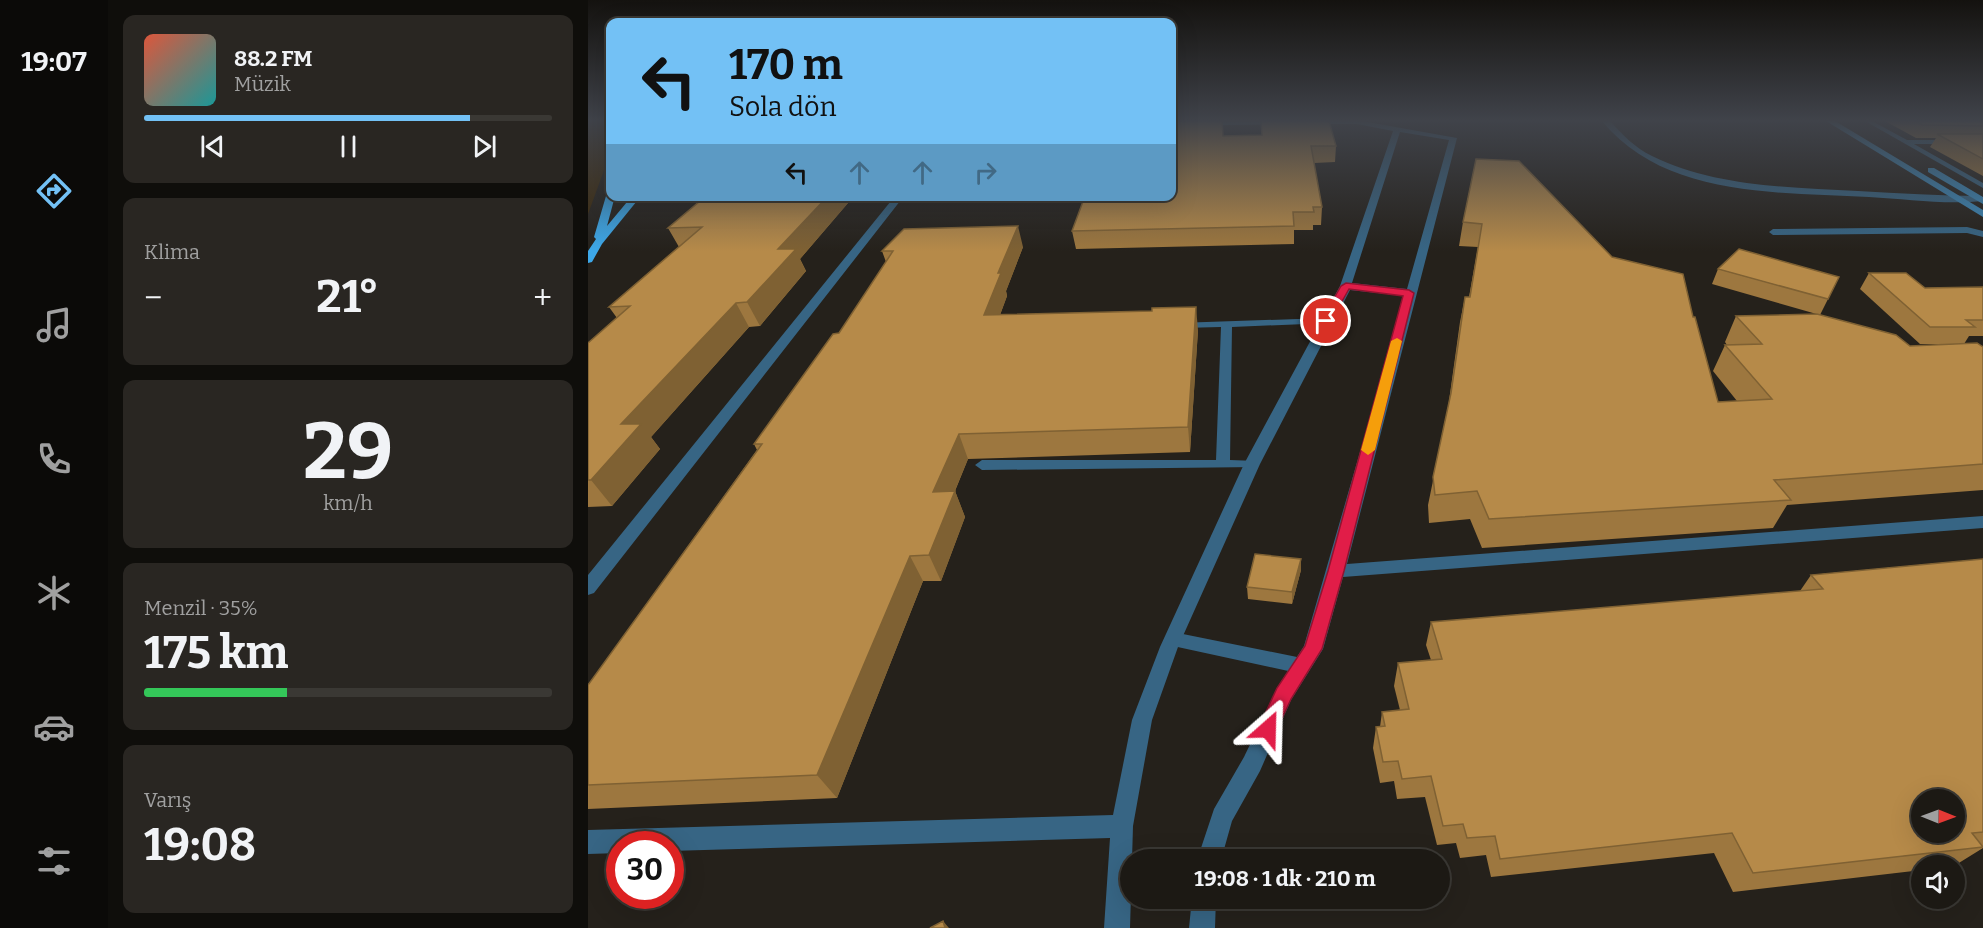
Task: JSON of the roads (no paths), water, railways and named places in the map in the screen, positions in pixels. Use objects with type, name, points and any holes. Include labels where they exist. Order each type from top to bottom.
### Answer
[{"type":"main road","points":[[598,243],[610,201]]},
{"type":"main road","points":[[588,260],[598,243],[633,201]]},
{"type":"street","points":[[1117,928],[1122,826],[1142,720],[1173,639],[1252,464],[1346,286],[1386,164]]},
{"type":"street","points":[[1212,849],[1222,817],[1252,764],[1284,694],[1313,649],[1446,164]]},
{"type":"street","points":[[1663,164],[1710,178],[1766,188],[1982,200]]},
{"type":"street","points":[[1902,164],[1983,214]]},
{"type":"street","points":[[1923,165],[1982,200]]},
{"type":"street","points":[[588,588],[896,201]]},
{"type":"street","points":[[1346,286],[1409,293]]},
{"type":"street","points":[[1336,571],[1983,522]]},
{"type":"street","points":[[588,842],[1122,826]]},
{"type":"street","points":[[1202,928],[1203,909]]},
{"type":"lane","points":[[1945,164],[1983,186]]},
{"type":"lane","points":[[1969,178],[1983,178]]},
{"type":"lane","points":[[1773,232],[1968,230],[1983,234]]},
{"type":"lane","points":[[1168,325],[1326,321]]},
{"type":"lane","points":[[1223,464],[1227,323]]},
{"type":"lane","points":[[982,465],[1252,464]]},
{"type":"lane","points":[[1173,639],[1302,666]]}]
